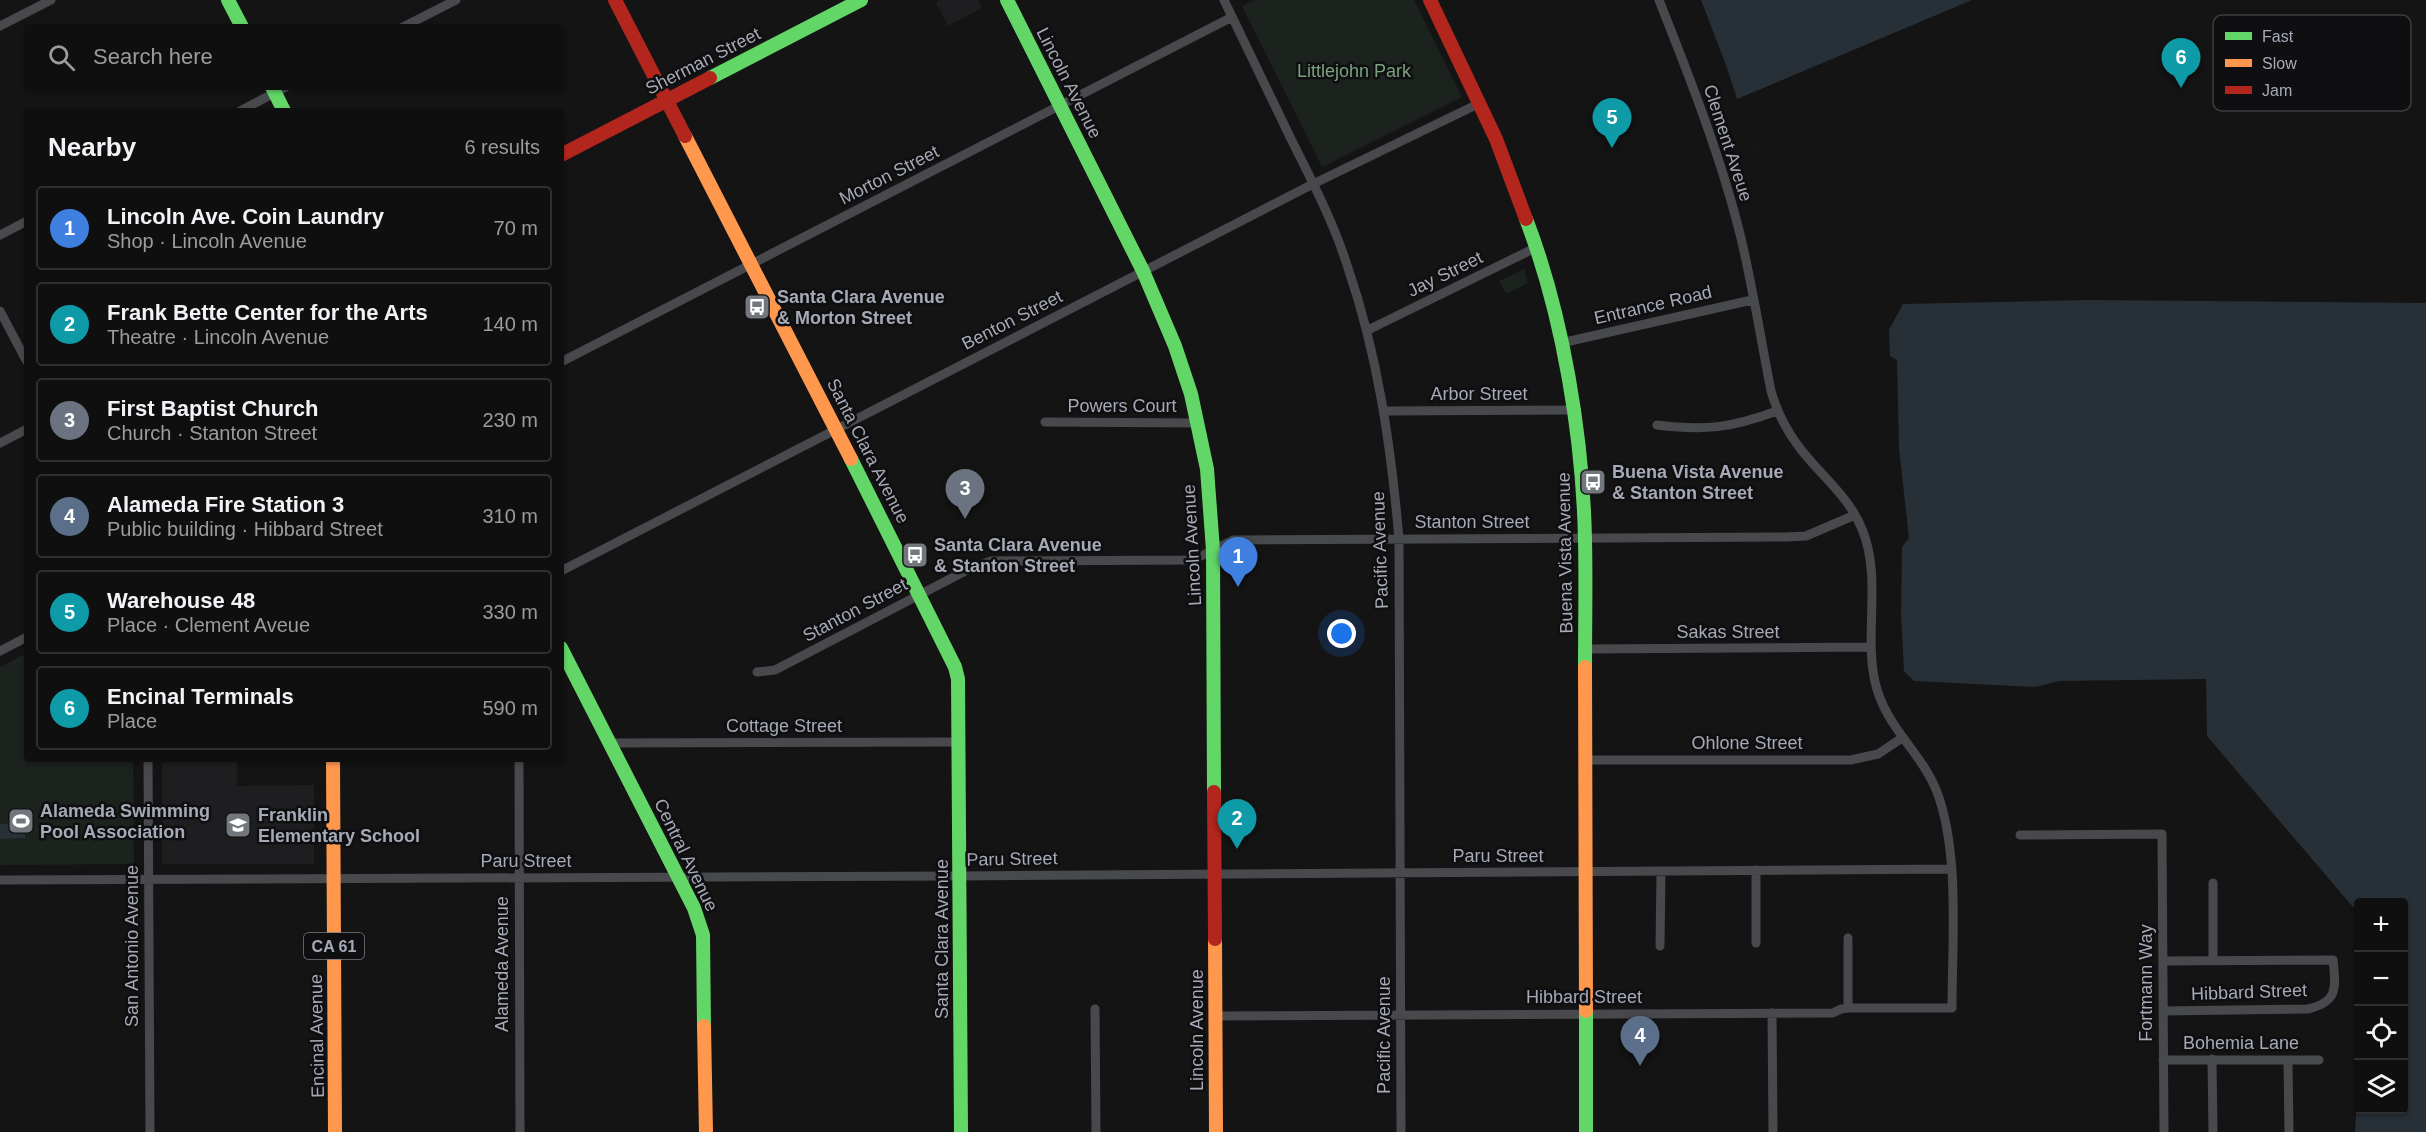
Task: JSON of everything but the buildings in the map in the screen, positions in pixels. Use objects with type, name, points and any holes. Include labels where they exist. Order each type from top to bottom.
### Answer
[{"type":"street","points":[[0,26],[51,0]]},
{"type":"street","points":[[228,0],[240,24]]},
{"type":"street","points":[[409,24],[456,0]]},
{"type":"street","name":"Santa Clara Avenue","points":[[615,0],[837,429],[956,667],[958,679],[961,1132]]},
{"type":"street","name":"Sherman Street","points":[[564,153],[861,0]]},
{"type":"street","name":"Lincoln Avenue","points":[[1007,0],[1143,272],[1175,346],[1198,423],[1207,469],[1213,550],[1216,1132]]},
{"type":"street","name":"Pacific Avenue","points":[[1224,0],[1313,184],[1348,266],[1368,330],[1385,411],[1394,475],[1399,539],[1401,1132]]},
{"type":"street","name":"Buena Vista Avenue","points":[[1430,0],[1503,156],[1537,247],[1562,343],[1580,453],[1585,538],[1586,1132]]},
{"type":"street","name":"Clement Aveue","points":[[1659,0],[1706,124],[1728,191],[1741,239],[1777,411],[1799,448],[1839,492],[1863,530],[1869,552],[1870,647],[1881,703],[1902,738],[1930,777],[1937,792],[1950,839],[1952,1008]]},
{"type":"street","name":"Morton Street","points":[[564,360],[1232,17]]},
{"type":"street","points":[[245,108],[276,90]]},
{"type":"street","points":[[278,90],[283,108]]},
{"type":"street","name":"Benton Street","points":[[564,570],[1313,184],[1480,103]]},
{"type":"street","points":[[0,235],[24,223]]},
{"type":"street","name":"Jay Street","points":[[1368,330],[1537,247]]},
{"type":"street","name":"Entrance Road","points":[[1562,343],[1752,300]]},
{"type":"street","points":[[0,311],[24,356]]},
{"type":"street","name":"Arbor Street","points":[[1385,411],[1574,410]]},
{"type":"street","points":[[1657,425],[1684,428],[1723,426],[1742,423],[1777,411]]},
{"type":"street","name":"Powers Court","points":[[1045,422],[1198,423]]},
{"type":"street","points":[[0,443],[24,431]]},
{"type":"street","name":"Stanton Street","points":[[757,672],[775,670],[971,568],[991,561],[1193,560],[1233,540],[1806,536],[1855,515]]},
{"type":"street","points":[[0,651],[24,639]]},
{"type":"street","name":"Sakas Street","points":[[1585,649],[1870,647]]},
{"type":"street","name":"Central Avenue","points":[[565,665],[609,742],[679,877],[694,908],[703,935],[706,1132]]},
{"type":"street","name":"Ohlone Street","points":[[1586,760],[1851,759],[1878,754],[1902,738]]},
{"type":"street","name":"Cottage Street","points":[[609,742],[958,742]]},
{"type":"street","name":"San Antonio Avenue","points":[[148,762],[150,1132]]},
{"type":"street","name":"Encinal Avenue","points":[[333,762],[336,1132]]},
{"type":"street","name":"Alameda Avenue","points":[[519,762],[520,1132]]},
{"type":"street","name":"Fortmann Way","points":[[2020,835],[2162,834],[2164,1132]]},
{"type":"street","name":"Paru Street","points":[[0,880],[1952,869]]},
{"type":"street","points":[[1756,870],[1756,943]]},
{"type":"street","points":[[1660,946],[1661,871]]},
{"type":"street","points":[[2163,961],[2213,961],[2213,883]]},
{"type":"street","points":[[1848,938],[1848,1008]]},
{"type":"street","name":"Hibbard Street","points":[[2163,1011],[2308,1009],[2323,1006],[2330,1000],[2334,990],[2333,960],[2213,961]]},
{"type":"street","name":"Hibbard Street","points":[[1215,1016],[1833,1013],[1848,1008],[1952,1008]]},
{"type":"street","points":[[1095,1010],[1096,1132]]},
{"type":"street","points":[[1772,1013],[1773,1132]]},
{"type":"street","name":"Bohemia Lane","points":[[2163,1059],[2319,1060]]},
{"type":"street","points":[[2212,1059],[2212,1132]]},
{"type":"street","points":[[2288,1060],[2289,1132]]},
{"type":"shaded area","points":[[939,0],[978,0],[982,8],[948,26],[936,3]]},
{"type":"shaded area","points":[[1701,0],[2109,0],[1754,151],[1726,65]]},
{"type":"shaded area","points":[[2088,300],[2426,303],[2426,1132],[2355,1132],[2356,1114],[2408,1114],[2408,898],[2354,898],[2354,908],[2207,736],[2206,679],[2059,681],[2035,687],[1914,681],[1904,671],[1901,613],[1902,547],[1909,538],[1899,448],[1897,360],[1890,356],[1889,330],[1903,304]]},
{"type":"shaded area","name":"Franklin Elementary School","points":[[162,762],[237,762],[237,786],[314,785],[314,864],[162,864]]},
{"type":"shaded area","points":[[0,824],[25,824],[25,838],[0,839]]},
{"type":"green space","name":"Littlejohn Park","points":[[1255,0],[1414,0],[1462,97],[1322,167],[1242,6]]},
{"type":"green space","points":[[1524,269],[1528,283],[1506,294],[1499,281]]},
{"type":"green space","points":[[24,655],[24,762],[133,762],[134,864],[0,865],[0,667]]},
{"type":"pier","points":[[1972,0],[2109,0],[1754,151],[1737,99]]},
{"type":"traffic: fast","points":[[228,0],[240,24]]},
{"type":"traffic: fast","points":[[710,78],[861,0]]},
{"type":"traffic: fast","points":[[1007,0],[1143,271],[1175,346],[1191,394],[1207,469],[1213,550],[1214,792]]},
{"type":"traffic: fast","points":[[274,90],[282,108]]},
{"type":"traffic: fast","points":[[1526,219],[1551,295],[1569,377],[1575,419],[1585,540],[1585,667]]},
{"type":"traffic: fast","points":[[851,459],[955,667],[958,679],[961,1132]]},
{"type":"traffic: fast","points":[[564,654],[694,908],[703,935],[704,1026]]},
{"type":"traffic: fast","points":[[1586,1011],[1586,1132]]},
{"type":"traffic: slow","points":[[685,136],[851,459]]},
{"type":"traffic: slow","points":[[1585,667],[1586,1011]]},
{"type":"traffic: slow","points":[[333,762],[335,1132]]},
{"type":"traffic: slow","points":[[1215,939],[1216,1132]]},
{"type":"traffic: slow","points":[[704,1026],[706,1132]]},
{"type":"traffic: jam","points":[[615,0],[685,136]]},
{"type":"traffic: jam","points":[[1430,0],[1496,139],[1526,219]]},
{"type":"traffic: jam","points":[[564,153],[710,78]]},
{"type":"traffic: jam","points":[[1214,792],[1215,939]]},
{"type":"place","name":"Encinal Terminals","points":[[2181,88]]},
{"type":"place","name":"Warehouse 48","points":[[1612,148]]},
{"type":"place","name":"Santa Clara Avenue & Morton Street","points":[[757,307]]},
{"type":"place","name":"Buena Vista Avenue & Stanton Street","points":[[1593,482]]},
{"type":"place","name":"First Baptist Church","points":[[965,519]]},
{"type":"place","name":"Santa Clara Avenue & Stanton Street","points":[[915,555]]},
{"type":"place","name":"Lincoln Ave. Coin Laundry","points":[[1238,587]]},
{"type":"place","name":"Alameda Swimming Pool Association","points":[[21,821]]},
{"type":"place","name":"Franklin Elementary School","points":[[238,825]]},
{"type":"place","name":"Frank Bette Center for the Arts","points":[[1237,849]]},
{"type":"place","name":"Alameda Fire Station 3","points":[[1640,1066]]}]
